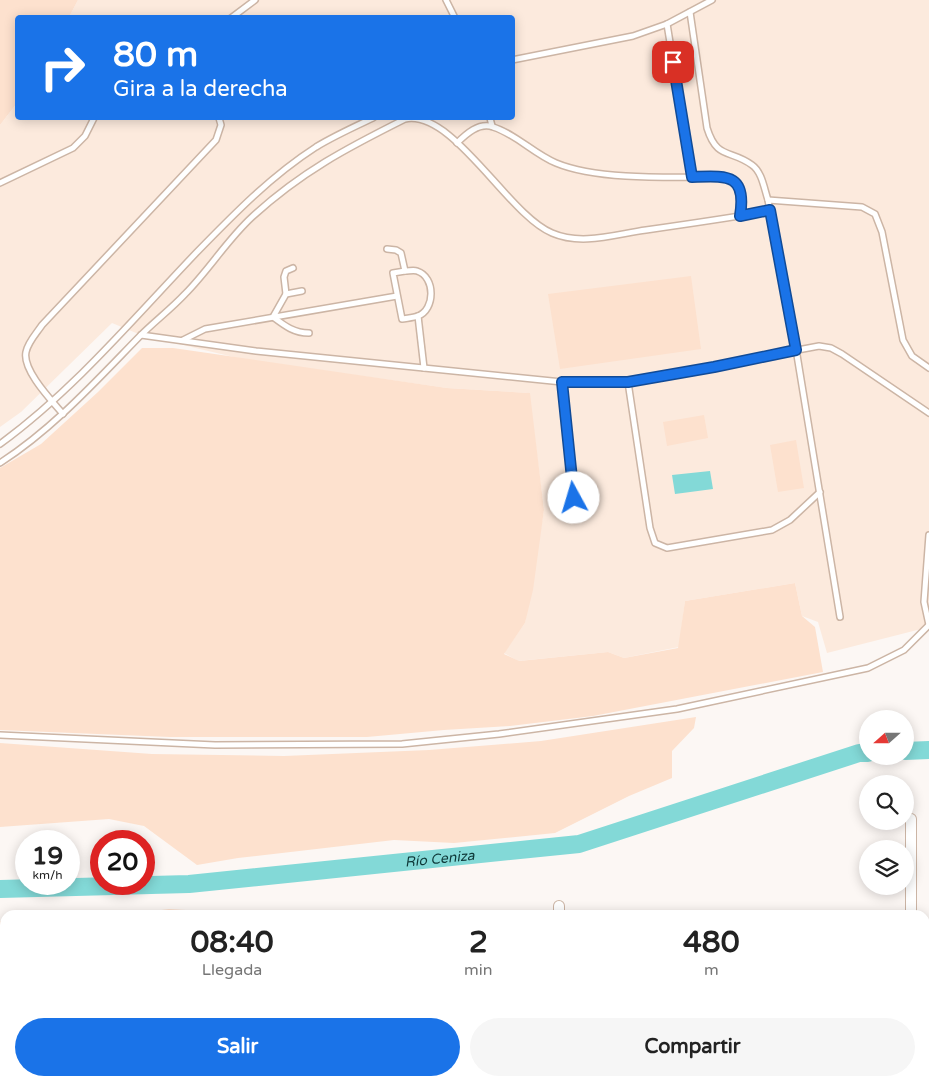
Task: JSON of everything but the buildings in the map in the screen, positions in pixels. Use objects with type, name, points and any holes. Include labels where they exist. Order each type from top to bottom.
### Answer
[{"type":"street","points":[[911,830],[911,910]]},
{"type":"lane","points":[[236,15],[255,0]]},
{"type":"lane","points":[[446,0],[454,15]]},
{"type":"lane","points":[[515,59],[606,43],[632,36],[667,24],[712,0]]},
{"type":"lane","points":[[690,12],[706,128],[712,142],[722,152],[753,165],[761,177],[768,200],[796,350],[840,617]]},
{"type":"lane","points":[[667,24],[692,177]]},
{"type":"lane","points":[[0,183],[73,148],[85,136],[93,120]]},
{"type":"lane","points":[[63,414],[28,366],[26,353],[30,343],[42,326],[216,140],[221,125],[220,120]]},
{"type":"lane","points":[[0,444],[32,421],[53,402],[238,210],[284,170],[316,147],[369,120]]},
{"type":"lane","points":[[0,463],[63,414],[141,335],[186,294],[251,218],[292,183],[326,159],[400,120]]},
{"type":"lane","points":[[421,120],[430,122],[458,143],[523,212],[552,233],[583,240],[770,210]]},
{"type":"lane","points":[[490,120],[492,126]]},
{"type":"lane","points":[[458,143],[467,133],[478,128],[492,126],[557,164],[584,171],[638,176],[726,177],[735,181],[741,190],[740,216]]},
{"type":"lane","points":[[768,200],[862,207],[875,214],[882,232],[903,340],[912,356],[929,368]]},
{"type":"lane","points":[[387,249],[396,250],[401,253],[405,271]]},
{"type":"lane","points":[[273,318],[286,294],[284,277],[286,271],[293,268]]},
{"type":"lane","points":[[405,271],[418,272],[426,278],[431,300],[426,310],[418,316],[402,319],[397,296],[393,273],[405,271]]},
{"type":"lane","points":[[286,294],[302,291]]},
{"type":"lane","points":[[183,340],[205,329],[397,296]]},
{"type":"lane","points":[[418,316],[424,368]]},
{"type":"lane","points":[[273,318],[288,328],[300,333],[309,333]]},
{"type":"lane","points":[[141,335],[256,351],[562,382],[628,382],[819,346],[831,348],[929,413]]},
{"type":"lane","points":[[562,382],[574,498]]},
{"type":"lane","points":[[628,382],[650,528],[655,543],[667,548],[772,530],[790,520],[820,492]]},
{"type":"lane","points":[[0,735],[215,745],[402,744],[499,734],[677,709],[868,668],[904,650],[929,625],[924,602],[929,535]]},
{"type":"shaded area","points":[[0,0],[78,0],[70,15],[15,15],[15,106],[0,125]]},
{"type":"shaded area","points":[[78,0],[929,0],[929,627],[827,653],[818,622],[802,616],[795,583],[685,601],[679,647],[624,658],[608,652],[518,661],[504,653],[525,623],[544,510],[529,393],[447,388],[242,359],[141,335],[112,323],[21,412],[0,427],[0,125],[15,106],[15,120],[515,120],[515,15],[70,15]]},
{"type":"shaded area","points":[[691,276],[701,349],[560,369],[548,294]]},
{"type":"shaded area","points":[[142,348],[173,348],[447,388],[530,393],[544,510],[533,590],[525,623],[504,654],[519,661],[608,652],[624,658],[678,648],[685,601],[795,583],[802,616],[815,627],[823,672],[593,716],[510,726],[367,737],[170,737],[0,730],[0,468],[41,444],[98,392]]},
{"type":"shaded area","points":[[704,415],[708,438],[667,446],[663,422]]},
{"type":"shaded area","points":[[796,440],[804,488],[778,492],[770,445]]},
{"type":"shaded area","points":[[696,717],[694,728],[672,751],[672,778],[629,796],[555,833],[454,843],[394,840],[238,858],[197,865],[155,834],[155,830],[109,819],[0,827],[0,743],[152,754],[284,756],[429,750],[541,741]]},
{"type":"water","points":[[710,471],[713,489],[675,494],[672,475]]},
{"type":"waterway","name":"Río Ceniza","points":[[914,751],[929,750]]},
{"type":"waterway","name":"Río Ceniza","points":[[0,889],[189,884],[579,844],[859,753]]},
{"type":"route","points":[[574,498],[562,382],[628,382],[796,350],[770,210],[740,216],[741,190],[735,181],[726,177],[692,177],[673,62]]}]
